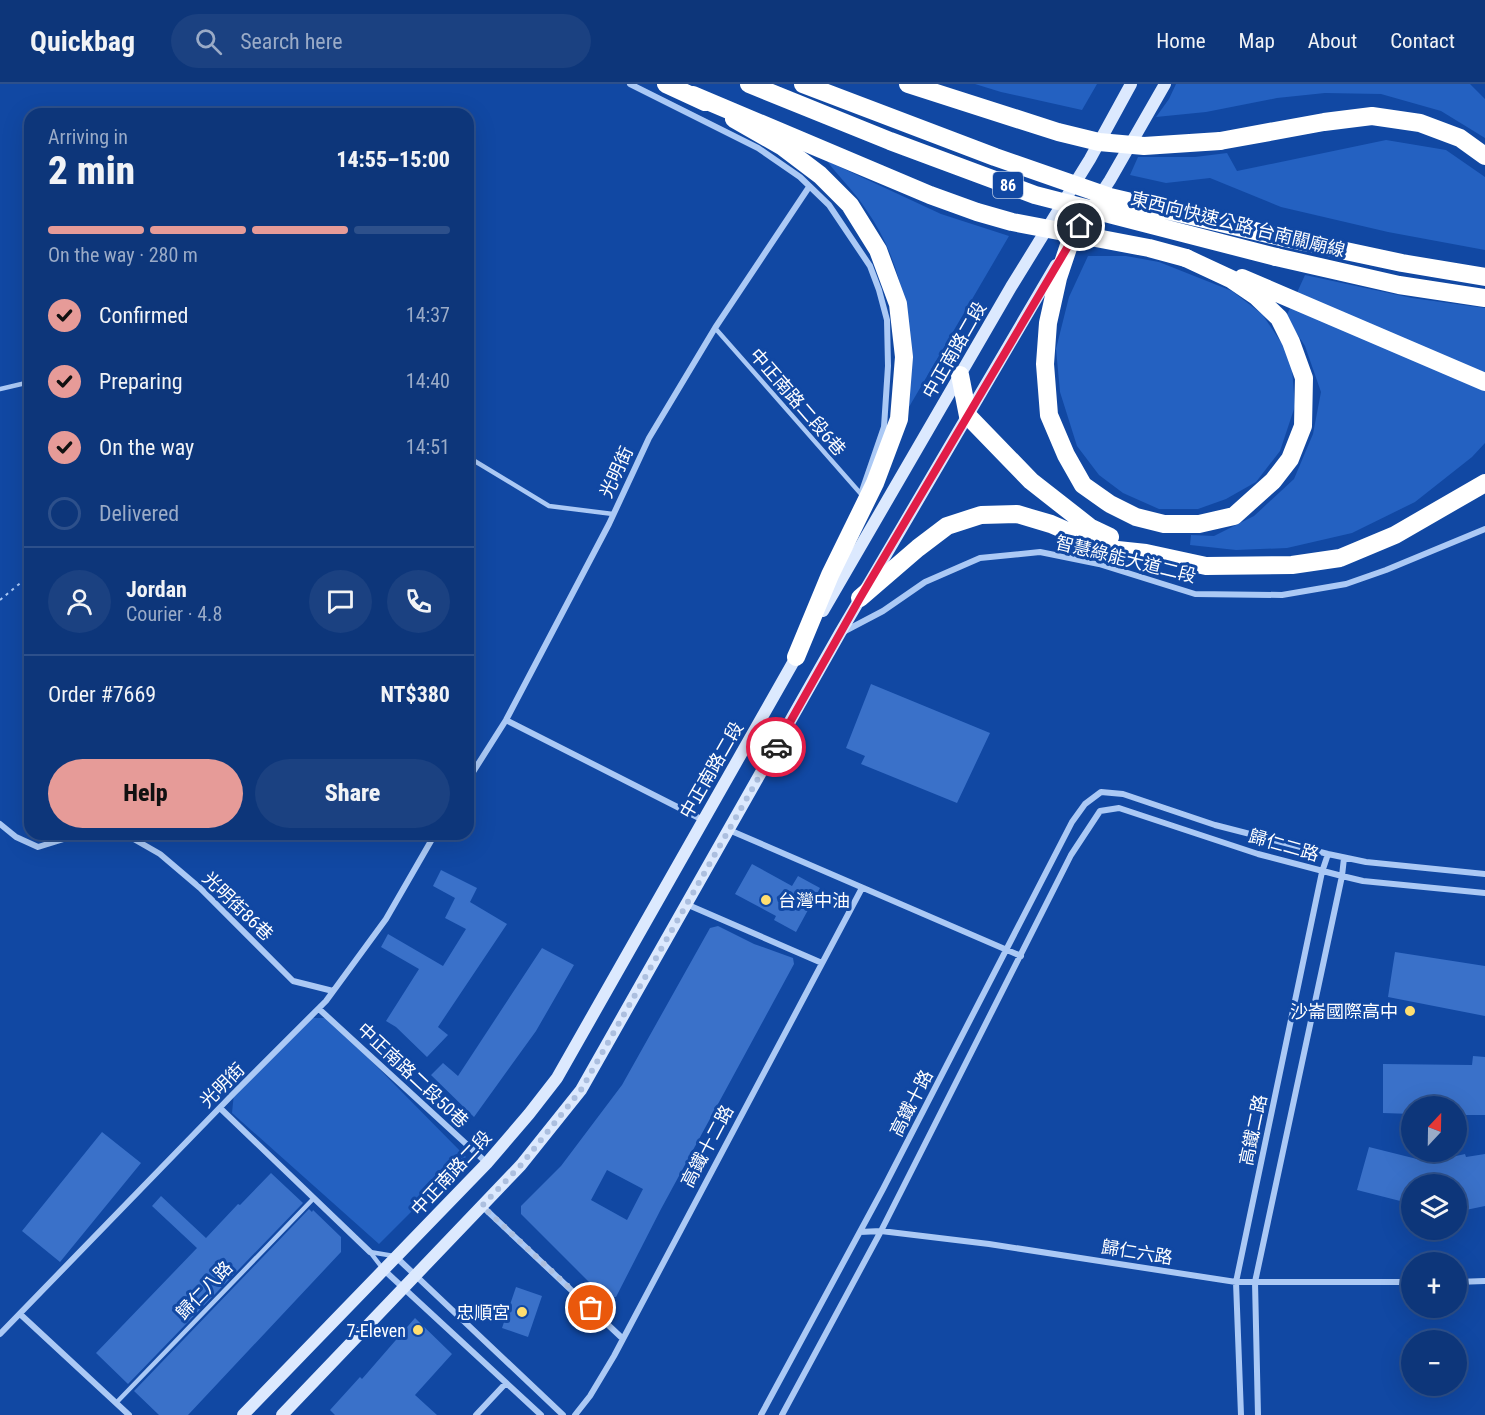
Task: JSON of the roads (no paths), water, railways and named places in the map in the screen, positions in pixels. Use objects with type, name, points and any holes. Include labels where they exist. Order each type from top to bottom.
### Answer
[{"type":"highway","points":[[666,84],[909,186],[977,212],[1012,222],[1149,248],[1186,258],[1261,285],[1485,382]]},
{"type":"highway","name":"東西向快速公路 台南關廟線","points":[[749,84],[890,141],[1035,195],[1276,257],[1399,285],[1485,298]]},
{"type":"highway","name":"東西向快速公路 台南關廟線","points":[[803,84],[984,153],[1110,196],[1285,238],[1402,263],[1485,277]]},
{"type":"highway","points":[[908,84],[1058,132],[1099,142],[1144,146],[1220,141],[1324,122],[1372,116],[1419,123],[1460,138],[1485,156]]},
{"type":"highway","points":[[693,95],[783,147],[820,175],[850,206],[878,250],[898,304],[904,357],[899,418],[875,483],[830,575],[796,657]]},
{"type":"highway","points":[[1070,242],[1058,278],[1048,323],[1045,364],[1049,415],[1066,455],[1083,485],[1110,504],[1136,517],[1164,524],[1199,524],[1234,516],[1273,481],[1290,459],[1303,426],[1304,378],[1291,342],[1279,318],[1256,296],[1231,279],[1186,258]]},
{"type":"highway","points":[[960,375],[968,416],[1030,481],[1091,528],[1146,554]]},
{"type":"highway","points":[[1454,502],[1485,467]]},
{"type":"highway","points":[[860,598],[946,526],[981,515],[1017,514],[1051,524],[1108,549],[1206,566],[1292,565],[1340,558],[1395,535],[1485,483]]},
{"type":"street","points":[[630,84],[758,148],[800,177],[830,205],[870,266],[887,320],[888,366],[884,427],[861,494],[855,523]]},
{"type":"street","name":"中正南路二段","points":[[243,1415],[487,1163],[557,1078],[796,657],[960,375],[1090,159],[1131,84]]},
{"type":"street","points":[[282,1415],[521,1165],[581,1090],[860,598],[1165,84]]},
{"type":"street","name":"光明街","points":[[474,771],[506,720],[613,514],[649,438],[715,328],[809,187]]},
{"type":"street","name":"智慧綠能大道二段","points":[[840,633],[883,610],[925,582],[980,558],[1040,552],[1099,564],[1196,594],[1282,596],[1346,584],[1485,529]]},
{"type":"street","points":[[506,720],[703,820]]},
{"type":"street","name":"歸仁二路","points":[[1085,804],[1101,792],[1123,794],[1215,825],[1344,858],[1485,874]]},
{"type":"street","name":"高鐵十路","points":[[761,1415],[860,1232],[1072,822],[1085,804]]},
{"type":"street","name":"歸仁二路","points":[[1088,827],[1100,811],[1119,808],[1258,855],[1322,872],[1363,881],[1485,893]]},
{"type":"street","points":[[0,824],[16,837],[38,846],[59,840]]},
{"type":"street","name":"高鐵十路","points":[[782,1415],[881,1231],[1071,855],[1088,827]]},
{"type":"street","points":[[729,830],[1021,956]]},
{"type":"street","name":"光明街86巷","points":[[136,840],[160,854],[200,888],[293,981],[333,991]]},
{"type":"street","name":"光明街","points":[[0,1334],[319,1009],[386,919],[432,840]]},
{"type":"street","name":"高鐵二路","points":[[1240,1415],[1236,1282],[1322,872],[1328,854]]},
{"type":"street","name":"高鐵二路","points":[[1258,1415],[1255,1282],[1344,858]]},
{"type":"street","name":"高鐵十二路","points":[[575,1415],[590,1396],[614,1356],[862,888]]},
{"type":"street","points":[[686,904],[822,963]]},
{"type":"street","name":"中正南路二段50巷","points":[[319,1009],[487,1163]]},
{"type":"street","points":[[220,1108],[370,1252]]},
{"type":"street","points":[[482,1206],[622,1338]]},
{"type":"street","name":"歸仁六路","points":[[860,1232],[881,1231],[1000,1246],[1236,1282],[1401,1282]]},
{"type":"street","points":[[396,1257],[563,1415]]},
{"type":"street","points":[[384,1269],[541,1415]]},
{"type":"street","points":[[1467,1281],[1485,1281]]},
{"type":"street","points":[[20,1314],[129,1415]]},
{"type":"street","points":[[476,1415],[506,1383]]},
{"type":"lane","name":"中正南路二段6巷","points":[[715,328],[861,494]]},
{"type":"lane","points":[[0,389],[24,383]]},
{"type":"lane","points":[[474,461],[549,506],[613,514]]},
{"type":"lane","name":"歸仁八路","points":[[116,1403],[314,1197]]},
{"type":"lane","points":[[370,1252],[396,1257]]},
{"type":"lane","points":[[370,1252],[384,1269]]},
{"type":"place","name":"台灣中油","points":[[766,900]]},
{"type":"place","name":"沙崙國際高中","points":[[1410,1011]]},
{"type":"place","name":"忠順宮","points":[[522,1312]]},
{"type":"place","name":"7-Eleven","points":[[418,1330]]}]
